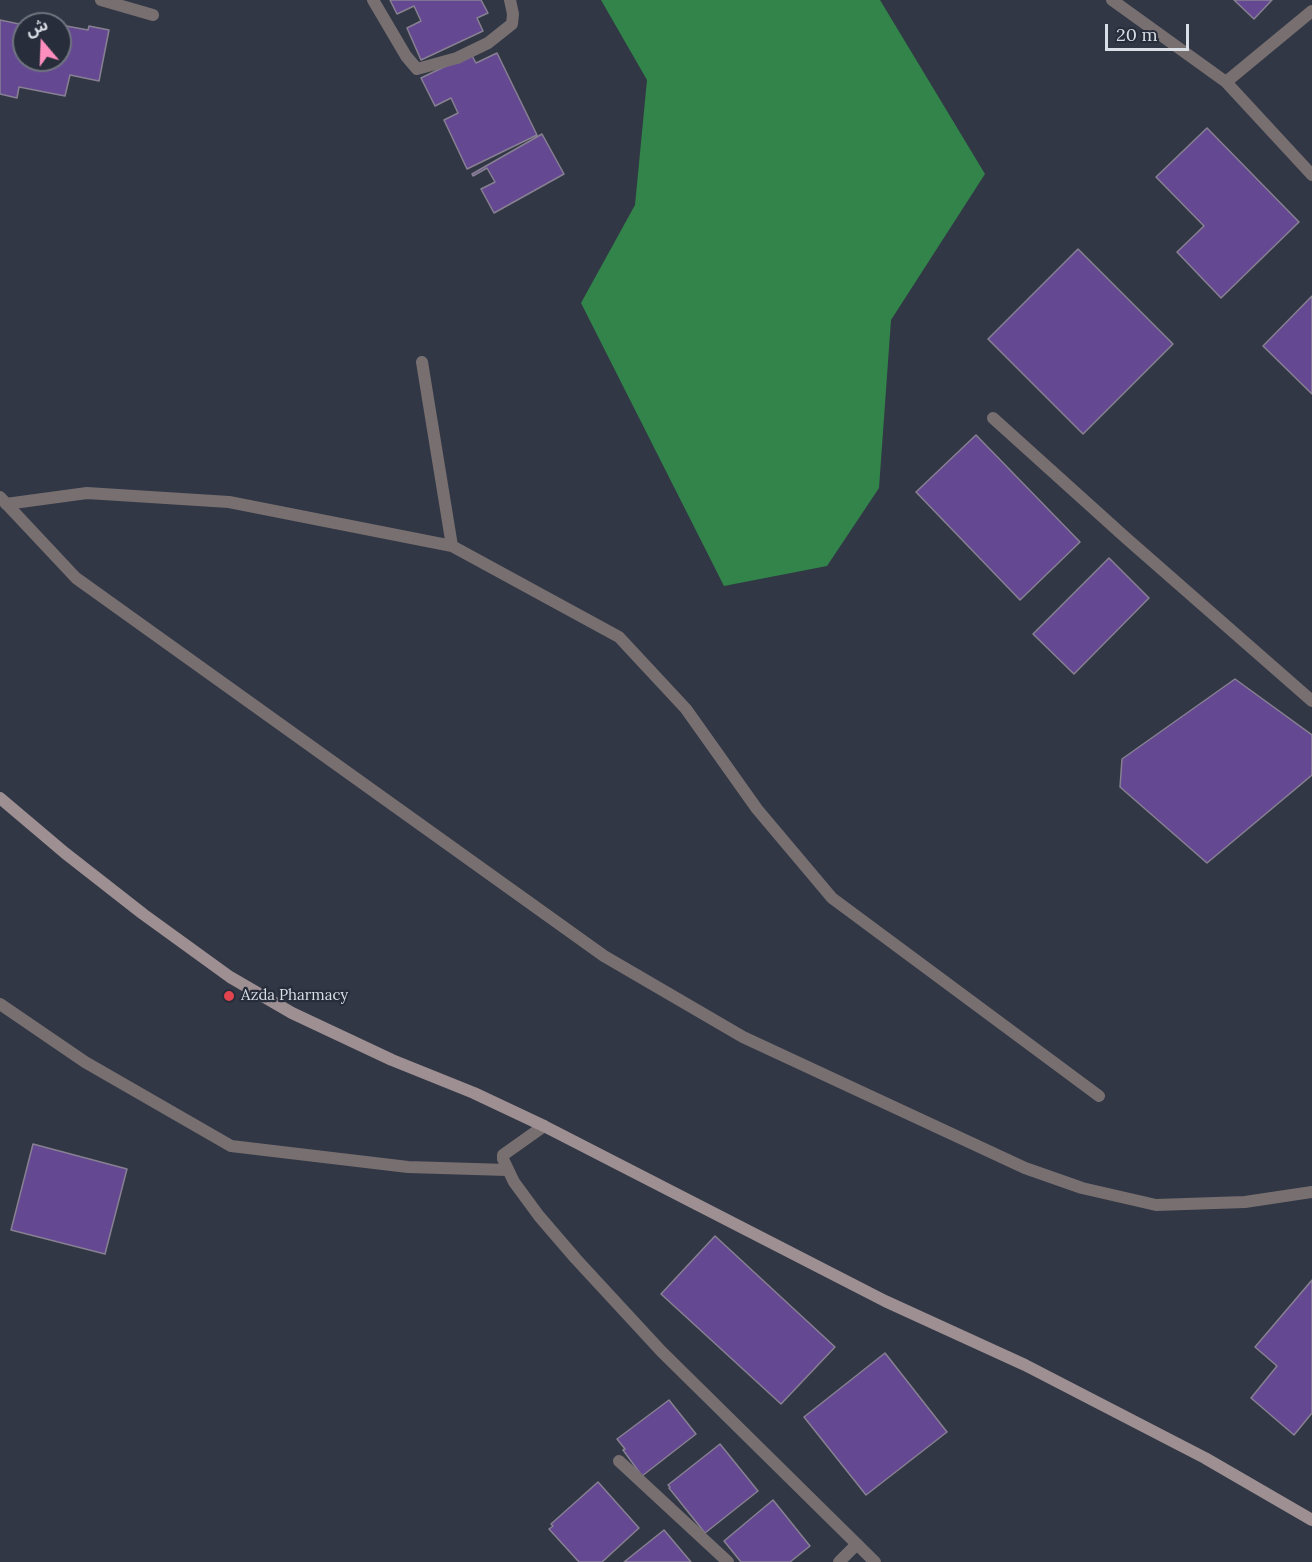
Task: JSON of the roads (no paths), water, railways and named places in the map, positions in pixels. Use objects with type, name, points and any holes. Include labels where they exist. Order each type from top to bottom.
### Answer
[{"type":"street","points":[[101,0],[153,15]]},
{"type":"street","points":[[373,0],[406,56],[417,69],[457,58],[488,43],[512,24],[513,14],[510,0]]},
{"type":"street","points":[[1112,0],[1226,82],[1312,175]]},
{"type":"street","points":[[1226,82],[1312,11]]},
{"type":"street","points":[[422,362],[452,546]]},
{"type":"street","points":[[993,418],[1125,538],[1312,701]]},
{"type":"street","points":[[3,500],[87,493],[229,502],[452,546],[619,637],[686,709],[757,809],[832,898],[1099,1096]]},
{"type":"street","points":[[3,500],[76,578],[604,956],[743,1037],[1025,1168],[1082,1188],[1156,1205],[1245,1202],[1312,1192]]},
{"type":"street","points":[[0,798],[134,907],[230,977],[292,1013],[392,1060],[474,1093],[544,1126],[885,1301],[1025,1365],[1205,1458],[1312,1520]]},
{"type":"street","points":[[0,1004],[85,1062],[231,1146],[408,1167],[507,1170]]},
{"type":"street","points":[[544,1126],[503,1155],[507,1170],[514,1182],[539,1216],[661,1352],[875,1562]]},
{"type":"street","points":[[619,1461],[728,1562]]},
{"type":"street","points":[[839,1562],[857,1544]]},
{"type":"place","name":"Azda Pharmacy","points":[[229,996]]}]
